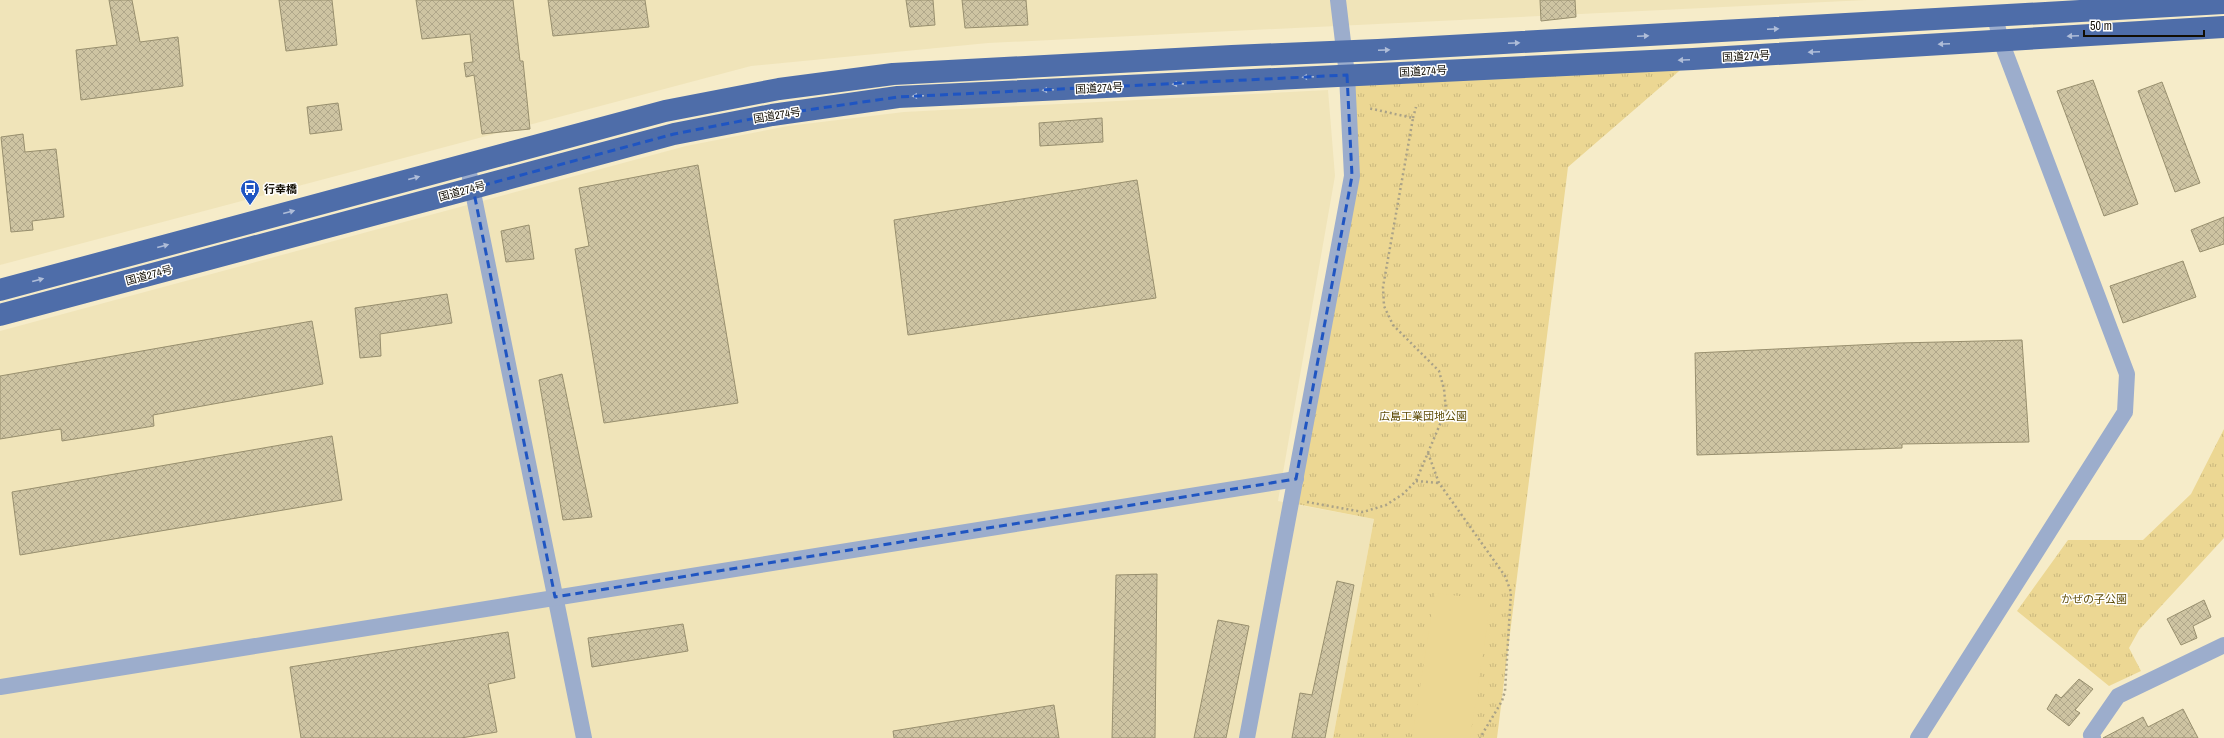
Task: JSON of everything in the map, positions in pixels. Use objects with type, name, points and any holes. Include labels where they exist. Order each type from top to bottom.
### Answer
[{"type":"highway","points":[[0,290],[467,163],[665,111],[780,89],[893,74],[1995,17],[2224,3]]},
{"type":"highway","name":"国道274号","points":[[0,315],[674,134],[772,116],[898,97],[1693,59],[2224,27]]},
{"type":"street","points":[[1247,738],[1352,176],[1347,75],[1338,0]]},
{"type":"street","points":[[1918,738],[2125,412],[2127,374],[2001,41],[1995,17]]},
{"type":"street","points":[[467,163],[584,738]]},
{"type":"street","points":[[0,687],[1296,479]]},
{"type":"street","points":[[2093,738],[2091,735],[2118,696],[2224,645]]},
{"type":"path","points":[[1292,499],[1364,512],[1386,505],[1403,494],[1416,481],[1446,410],[1444,389],[1439,371],[1393,325],[1384,306],[1383,287],[1416,107]]},
{"type":"path","points":[[1368,108],[1413,118]]},
{"type":"path","points":[[1428,453],[1439,483],[1505,576],[1511,592],[1505,692],[1502,701],[1480,738]]},
{"type":"path","points":[[1416,481],[1439,483]]},
{"type":"highlighted area","points":[[1347,75],[1352,176],[1296,479],[555,597],[473,188],[674,134],[772,115],[898,97]]},
{"type":"shaded area","points":[[0,0],[1867,0],[988,43],[751,66],[0,265]]},
{"type":"shaded area","points":[[1328,90],[1335,176],[1278,501],[1374,519],[1333,738],[0,738],[0,331],[686,146],[788,126],[904,112]]},
{"type":"green space","name":"広島工業団地公園","points":[[1693,59],[1568,167],[1497,738],[1333,738],[1374,519],[1291,503],[1352,176],[1347,75]]},
{"type":"green space","name":"かぜの子公園","points":[[2224,429],[2224,538],[2139,630],[2129,648],[2141,671],[2109,686],[2017,611],[2068,540],[2143,540],[2191,494]]},
{"type":"green space","points":[[1435,593],[1491,600],[1470,738],[1412,738]]},
{"type":"building","points":[[109,0],[132,0],[140,42],[178,37],[183,86],[81,100],[76,50],[117,45]]},
{"type":"building","points":[[279,0],[332,0],[337,45],[286,51]]},
{"type":"building","points":[[416,0],[513,0],[520,61],[523,61],[530,129],[482,134],[474,75],[466,77],[464,63],[473,62],[470,34],[422,39]]},
{"type":"building","points":[[548,0],[645,0],[649,27],[553,36]]},
{"type":"building","points":[[906,0],[933,0],[935,25],[910,27]]},
{"type":"building","points":[[962,0],[1026,0],[1028,25],[965,28]]},
{"type":"building","points":[[1540,0],[1575,0],[1576,17],[1541,21]]},
{"type":"building","points":[[2093,80],[2138,204],[2104,216],[2057,91]]},
{"type":"building","points":[[2162,82],[2200,183],[2175,192],[2138,91]]},
{"type":"building","points":[[338,103],[342,130],[310,134],[307,107]]},
{"type":"building","points":[[1102,118],[1103,142],[1040,146],[1039,123]]},
{"type":"building","points":[[23,134],[25,152],[56,149],[64,217],[32,221],[33,230],[11,232],[1,137]]},
{"type":"building","points":[[698,165],[738,403],[604,423],[575,249],[589,246],[579,188]]},
{"type":"building","points":[[1137,180],[1156,298],[908,335],[894,220]]},
{"type":"building","points":[[2224,217],[2224,244],[2200,252],[2191,230]]},
{"type":"building","points":[[529,225],[534,259],[506,262],[501,231]]},
{"type":"building","points":[[2183,261],[2196,297],[2123,323],[2110,286]]},
{"type":"building","points":[[447,294],[452,323],[380,334],[381,356],[360,358],[355,308]]},
{"type":"building","points":[[312,321],[323,384],[153,415],[154,426],[62,441],[61,429],[0,439],[0,376]]},
{"type":"building","points":[[2022,340],[2029,442],[1902,444],[1902,448],[1697,455],[1695,353],[1899,343]]},
{"type":"building","points":[[562,374],[592,517],[563,520],[539,380]]},
{"type":"building","points":[[332,436],[342,500],[20,555],[12,492]]},
{"type":"building","points":[[1157,574],[1155,738],[1112,738],[1116,575]]},
{"type":"building","points":[[1337,581],[1354,585],[1325,738],[1292,738],[1300,693],[1312,695]]},
{"type":"building","points":[[2204,600],[2211,617],[2193,626],[2197,638],[2181,645],[2167,619]]},
{"type":"building","points":[[1218,620],[1249,626],[1226,738],[1194,738]]},
{"type":"building","points":[[683,624],[688,651],[592,667],[588,638]]},
{"type":"building","points":[[508,632],[515,678],[488,684],[497,732],[461,738],[301,738],[290,667]]},
{"type":"building","points":[[2079,679],[2093,689],[2075,710],[2080,713],[2069,726],[2047,709],[2056,694],[2061,698]]},
{"type":"building","points":[[1054,705],[1059,738],[894,738],[893,731]]},
{"type":"building","points":[[2183,709],[2198,738],[2103,738],[2143,717],[2148,727]]},
{"type":"place","name":"行幸橋","points":[[250,206]]}]
